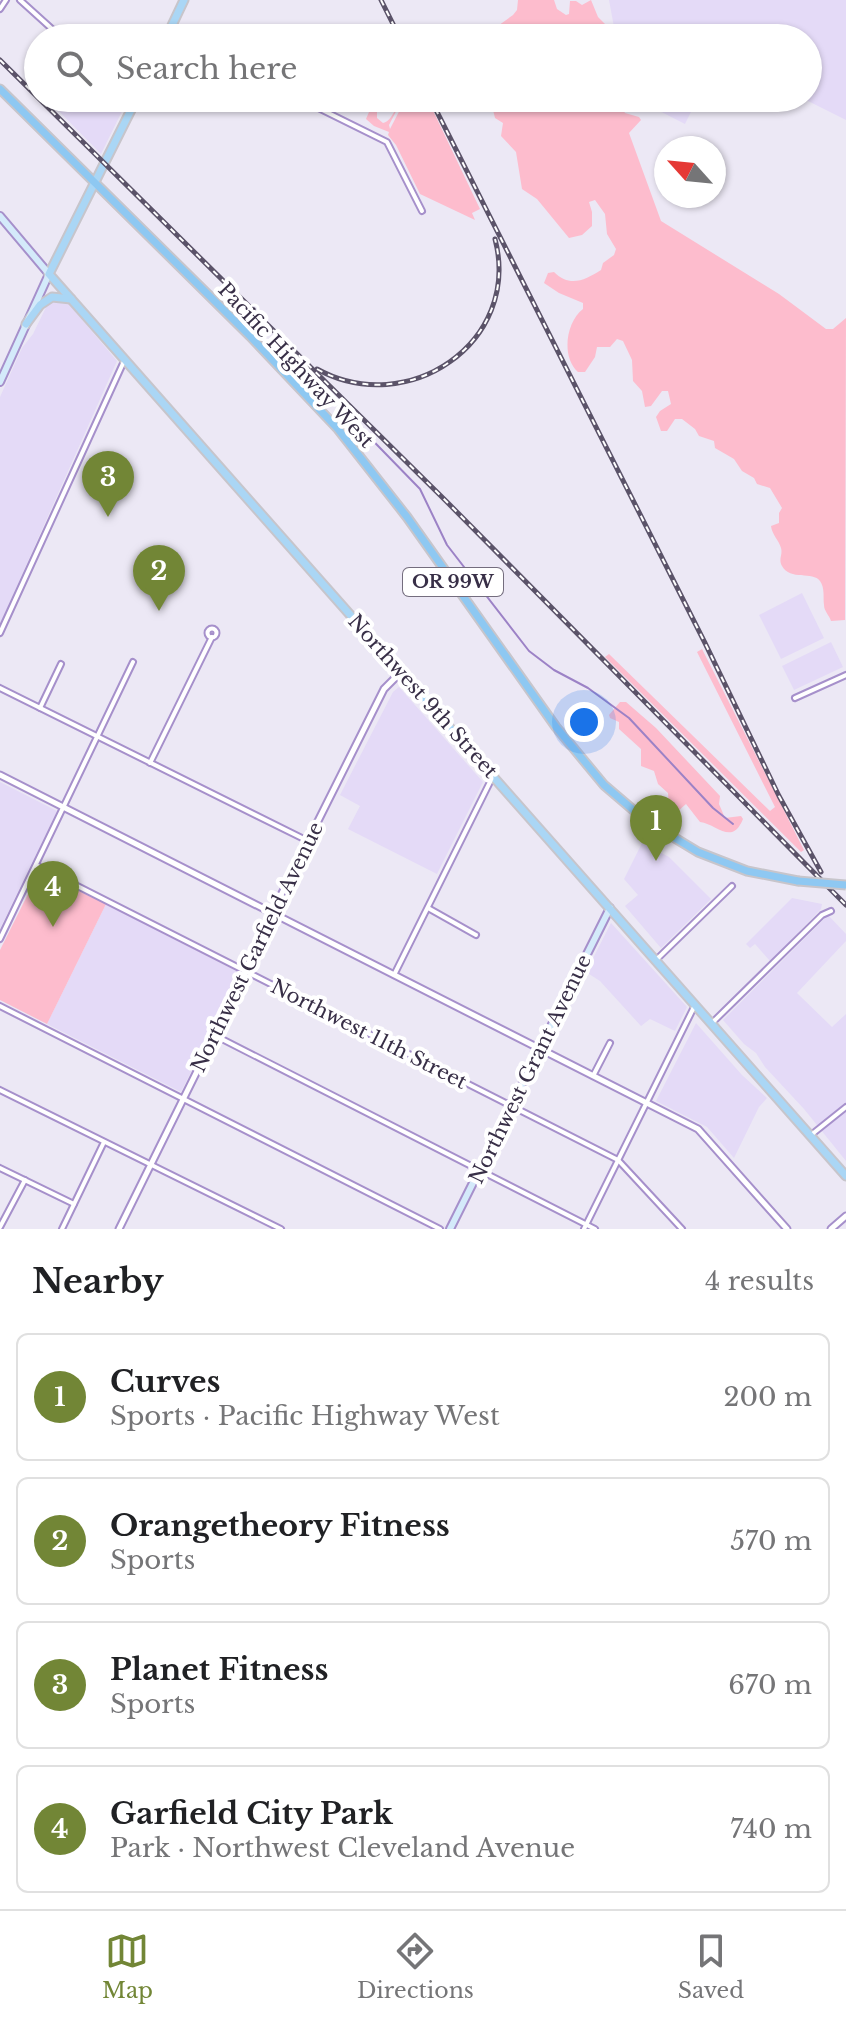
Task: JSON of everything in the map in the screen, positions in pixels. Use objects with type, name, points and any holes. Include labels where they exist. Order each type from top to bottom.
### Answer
[{"type":"highway","name":"Pacific Highway West","points":[[0,89],[286,372],[359,454],[556,727],[604,785],[645,820],[698,852],[747,871],[798,881],[846,885]]},
{"type":"main road","points":[[175,24],[184,0]]},
{"type":"main road","points":[[0,382],[49,274],[129,112]]},
{"type":"main road","name":"Northwest 9th Street","points":[[0,216],[846,1176]]},
{"type":"main road","points":[[26,324],[40,305],[52,297],[73,300]]},
{"type":"main road","name":"Northwest Grant Avenue","points":[[450,1229],[610,908]]},
{"type":"street","points":[[0,9],[6,0]]},
{"type":"street","points":[[20,0],[47,24]]},
{"type":"street","points":[[326,112],[387,142],[422,211]]},
{"type":"street","points":[[0,633],[125,359]]},
{"type":"street","points":[[150,763],[212,637]]},
{"type":"street","points":[[0,939],[133,662]]},
{"type":"street","points":[[40,708],[61,664]]},
{"type":"street","name":"Northwest Garfield Avenue","points":[[120,1227],[384,689],[402,671]]},
{"type":"street","points":[[795,698],[846,675]]},
{"type":"street","points":[[0,688],[308,841]]},
{"type":"street","points":[[0,775],[705,1134],[787,1229]]},
{"type":"street","points":[[394,975],[494,776]]},
{"type":"street","name":"Northwest 11th Street","points":[[36,865],[618,1160],[682,1229]]},
{"type":"street","points":[[656,960],[732,886]]},
{"type":"street","points":[[428,908],[476,935]]},
{"type":"street","points":[[712,1023],[822,915],[831,911]]},
{"type":"street","points":[[585,1227],[695,1004]]},
{"type":"street","points":[[0,1006],[440,1229]]},
{"type":"street","points":[[214,1035],[585,1227],[595,1229]]},
{"type":"street","points":[[593,1076],[610,1043]]},
{"type":"street","points":[[0,1090],[281,1229]]},
{"type":"street","points":[[811,1135],[846,1107]]},
{"type":"street","points":[[62,1229],[104,1142]]},
{"type":"street","points":[[0,1168],[74,1204]]},
{"type":"street","points":[[0,1227],[25,1180]]},
{"type":"street","points":[[831,1229],[846,1216]]},
{"type":"street","points":[[120,1227],[130,1229]]},
{"type":"shaded area","points":[[518,0],[554,0],[557,9],[566,15],[569,14],[570,1],[582,5],[591,0],[598,17],[605,24],[500,24],[517,10]]},
{"type":"shaded area","points":[[609,0],[846,0],[846,120],[822,108],[822,24],[613,24]]},
{"type":"shaded area","points":[[60,112],[122,112],[101,154]]},
{"type":"shaded area","points":[[369,112],[377,112],[377,118],[383,123],[396,112],[390,129],[399,112],[434,112],[480,209],[472,213],[475,220],[420,194],[389,132],[366,119]]},
{"type":"shaded area","points":[[494,112],[624,112],[639,117],[641,120],[629,133],[661,221],[779,294],[826,329],[833,329],[846,318],[845,620],[831,621],[824,607],[823,587],[817,578],[790,573],[782,566],[781,548],[771,526],[779,523],[782,508],[770,488],[757,484],[734,459],[715,448],[714,441],[699,436],[682,419],[675,419],[667,431],[661,431],[656,417],[671,404],[668,391],[662,391],[651,406],[645,407],[642,391],[633,381],[632,360],[623,341],[617,339],[610,347],[597,347],[595,357],[585,372],[578,372],[573,366],[569,358],[569,331],[583,309],[583,303],[544,283],[548,273],[554,272],[572,281],[589,277],[601,270],[603,263],[614,255],[616,249],[607,234],[605,214],[595,200],[589,202],[592,226],[582,235],[569,238],[537,199],[522,189],[516,152],[501,136],[503,123],[495,118]]},
{"type":"shaded area","points":[[661,112],[691,112],[685,124]]},
{"type":"shaded area","points":[[50,299],[67,302],[117,361],[0,624],[0,397],[22,348],[33,334]]},
{"type":"shaded area","points":[[802,593],[824,638],[781,659],[759,615]]},
{"type":"shaded area","points":[[831,642],[843,667],[794,690],[782,666]]},
{"type":"shaded area","points":[[702,649],[804,850],[801,852],[605,657],[609,654],[770,811],[775,807],[697,652]]},
{"type":"shaded area","points":[[399,687],[483,782],[437,874],[348,829],[360,806],[340,795],[393,692]]},
{"type":"shaded area","points":[[620,702],[626,702],[656,728],[720,796],[719,804],[725,818],[741,816],[743,819],[739,827],[734,831],[724,831],[700,822],[686,804],[678,811],[669,806],[668,793],[658,784],[654,771],[641,766],[641,749],[619,729],[619,722],[610,718],[609,715]]},
{"type":"shaded area","points":[[0,782],[57,811],[0,929]]},
{"type":"shaded area","points":[[642,843],[669,857],[711,899],[661,948],[625,906],[638,895],[624,879]]},
{"type":"shaded area","points":[[39,872],[106,904],[47,1024],[0,1000],[0,950]]},
{"type":"shaded area","points":[[792,898],[822,904],[821,909],[770,961],[755,944],[750,948],[746,944]]},
{"type":"shaded area","points":[[106,904],[240,973],[181,1092],[47,1024]]},
{"type":"shaded area","points":[[828,915],[846,934],[846,941],[797,993],[832,1027],[846,1014],[846,1161],[756,1053],[723,1020]]},
{"type":"shaded area","points":[[611,923],[687,1007],[675,1031],[650,1019],[641,1026],[600,981],[586,972]]},
{"type":"shaded area","points":[[696,1023],[767,1098],[759,1107],[734,1158],[707,1127],[656,1101]]},
{"type":"waterway","points":[[307,373],[420,489],[447,545],[529,651],[629,718],[713,808],[733,824]]},
{"type":"railway","points":[[381,0],[393,24]]},
{"type":"railway","points":[[0,60],[24,84]]},
{"type":"railway","points":[[53,112],[446,501],[846,905]]},
{"type":"railway","points":[[437,112],[779,796],[821,872]]},
{"type":"railway","points":[[317,369],[352,382],[387,384],[420,377],[450,362],[474,339],[491,310],[499,276],[495,239]]},
{"type":"place","name":"Planet Fitness","points":[[108,517]]},
{"type":"place","name":"Orangetheory Fitness","points":[[159,611]]},
{"type":"place","name":"Curves","points":[[656,861]]},
{"type":"place","name":"Garfield City Park","points":[[53,927]]}]
